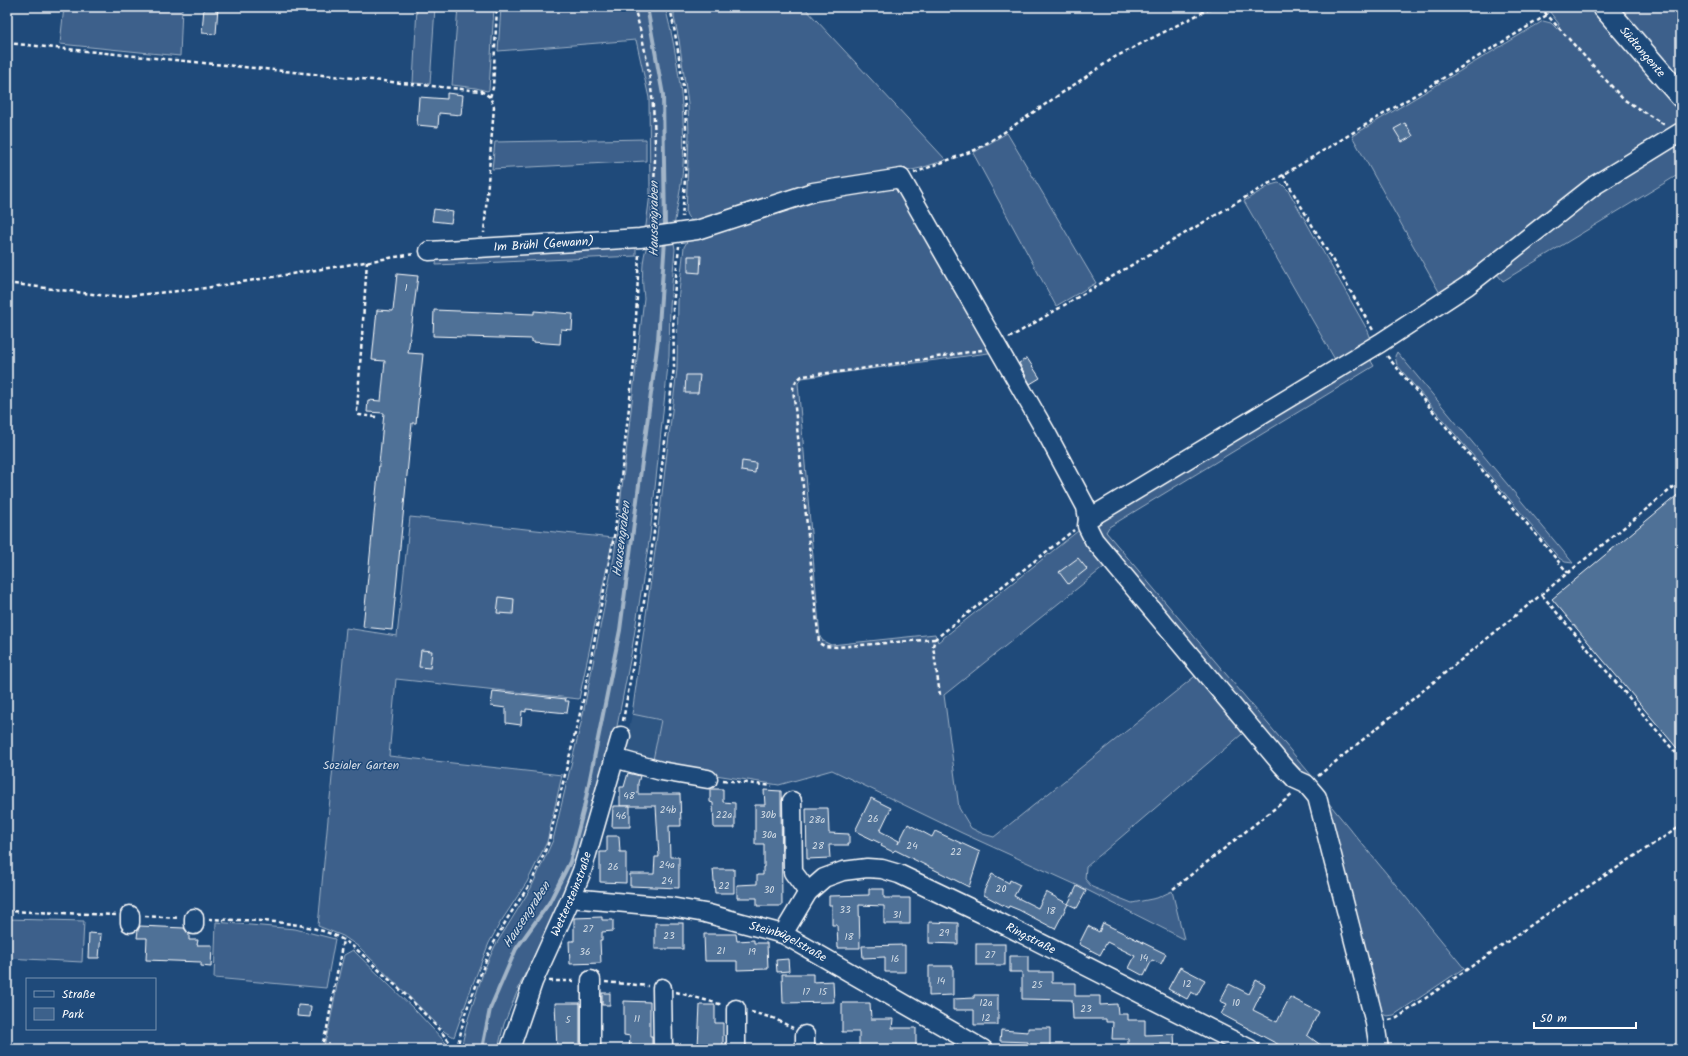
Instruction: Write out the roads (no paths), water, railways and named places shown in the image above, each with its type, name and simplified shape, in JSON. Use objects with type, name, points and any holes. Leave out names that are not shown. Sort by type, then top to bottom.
[{"type":"main road","name":"Südtangente","points":[[1604,7],[1681,96]]},
{"type":"street","points":[[1379,1049],[1375,1023],[1317,797],[1306,784],[1295,779],[1282,765],[1094,540],[1087,526],[1088,519],[1380,342],[1467,286],[1595,185],[1647,153],[1674,130]]},
{"type":"street","name":"Im Brühl (Gewann)","points":[[429,251],[661,236],[696,230],[813,192],[901,178],[996,347],[1048,434],[1086,507],[1088,519]]},
{"type":"street","name":"Wettersteinstraße","points":[[510,1049],[533,982],[582,871],[621,736]]},
{"type":"street","points":[[614,758],[661,771],[708,779]]},
{"type":"street","points":[[792,801],[793,872],[808,892]]},
{"type":"street","name":"Ringstraße","points":[[783,934],[808,892],[824,878],[843,871],[875,868],[899,874],[993,919],[1250,1049]]},
{"type":"street","name":"Steinbügelstraße","points":[[571,898],[671,907],[705,913],[783,934],[983,1049]]},
{"type":"street","points":[[591,980],[591,1049]]},
{"type":"street","points":[[662,988],[663,1049]]},
{"type":"street","points":[[736,1009],[736,1049]]},
{"type":"waterway","name":"Hausengraben","points":[[647,7],[663,95],[665,229]]},
{"type":"waterway","name":"Hausengraben","points":[[482,1049],[490,1009],[516,949],[549,903],[570,862],[584,808],[620,630],[658,340],[665,240]]},
{"type":"park label","name":"Sozialer Garten","points":[[361,765]]}]
